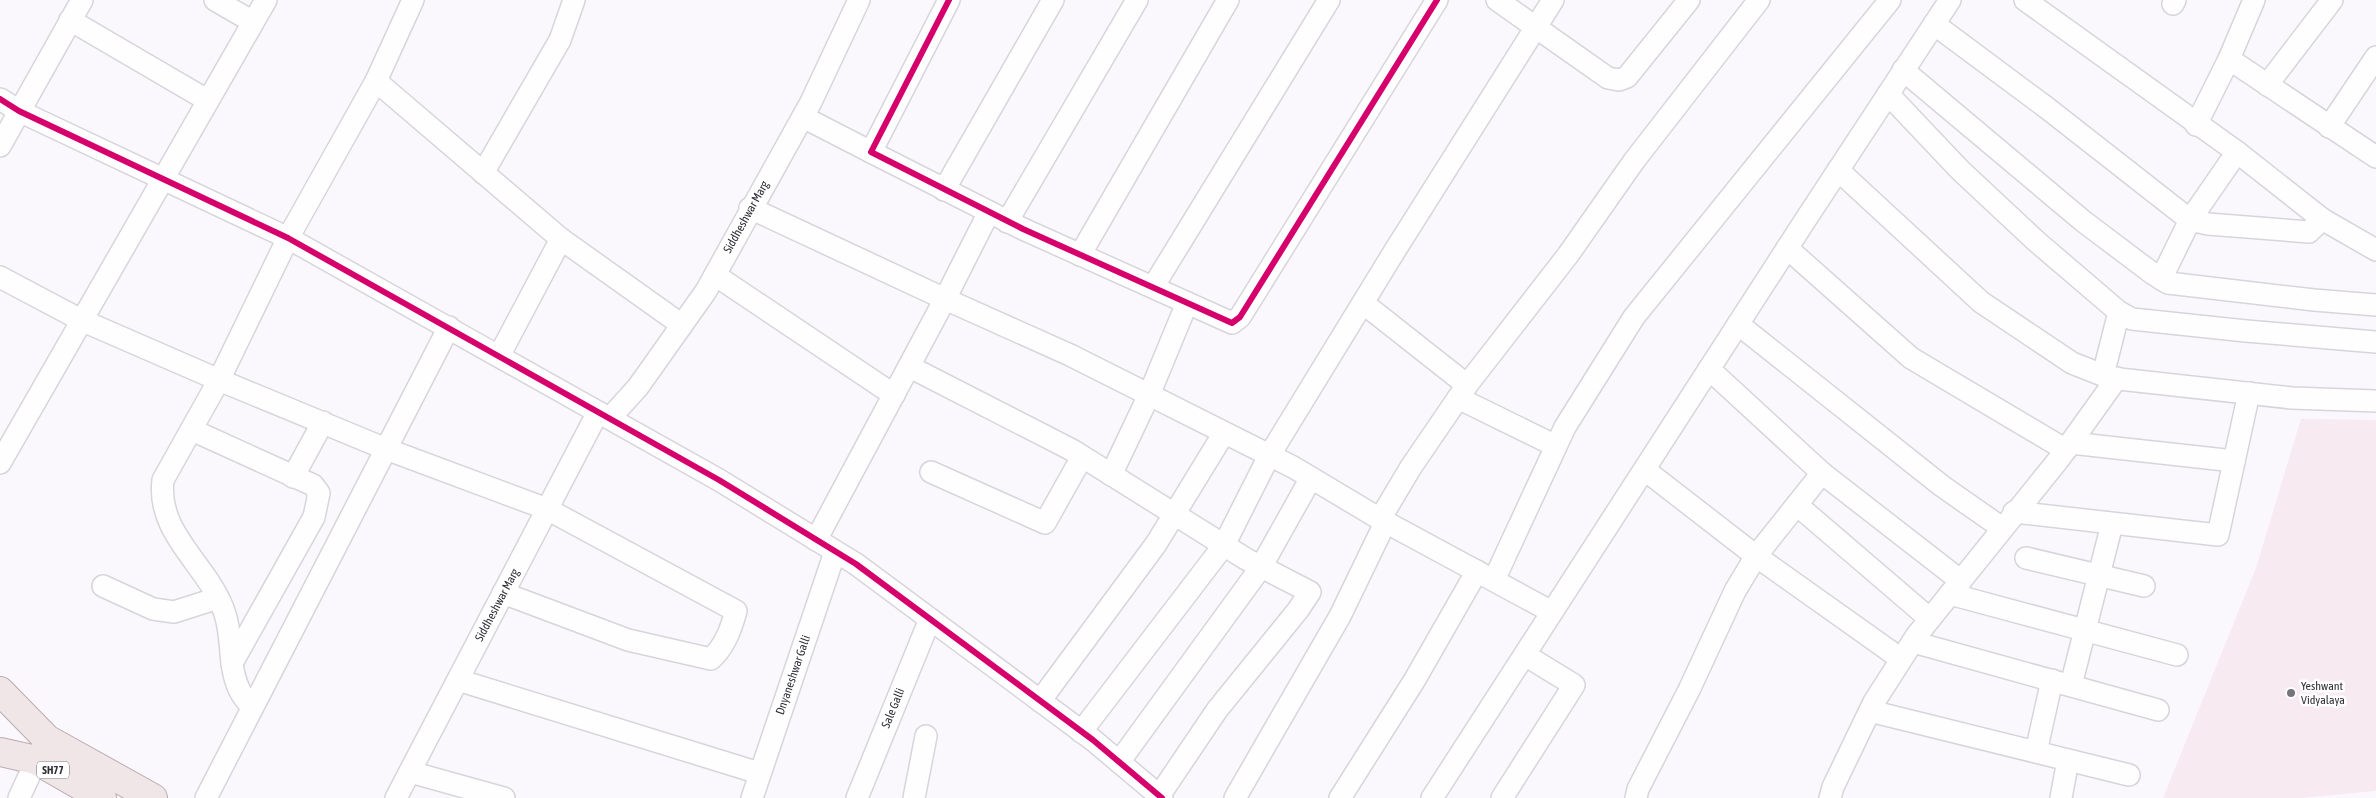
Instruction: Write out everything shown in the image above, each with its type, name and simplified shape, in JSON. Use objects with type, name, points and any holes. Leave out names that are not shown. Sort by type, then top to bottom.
[{"type":"main road","name":"SH77","points":[[0,691],[42,750],[102,798]]},
{"type":"main road","name":"SH77","points":[[0,752],[42,750]]},
{"type":"main road","points":[[42,750],[153,798]]},
{"type":"street","points":[[0,146],[82,0]]},
{"type":"street","points":[[215,0],[254,22]]},
{"type":"street","points":[[0,463],[162,178],[266,0]]},
{"type":"street","points":[[252,708],[239,690],[232,663],[225,614],[218,598],[180,542],[166,514],[161,496],[163,480],[218,380],[288,238],[376,81],[413,0]]},
{"type":"street","points":[[483,173],[560,40],[574,0]]},
{"type":"street","name":"Siddheshwar Marg","points":[[396,798],[547,509],[604,415],[638,387],[715,275],[750,208],[803,117],[859,0]]},
{"type":"street","points":[[871,152],[948,0]]},
{"type":"street","points":[[944,190],[1054,0]]},
{"type":"street","points":[[816,540],[945,299],[1137,0]]},
{"type":"street","points":[[1080,255],[1228,0]]},
{"type":"street","points":[[1152,287],[1329,0]]},
{"type":"street","points":[[803,117],[998,217],[1232,323],[1240,317],[1437,0]]},
{"type":"street","points":[[1497,0],[1535,29],[1608,78],[1618,80],[1627,77],[1689,0]]},
{"type":"street","points":[[1081,732],[1224,545],[1270,456],[1363,302],[1553,0]]},
{"type":"street","points":[[1235,798],[1340,616],[1382,521],[1411,467],[1462,391],[1568,255],[1634,161],[1759,0]]},
{"type":"street","points":[[1340,798],[1414,681],[1485,575],[1565,427],[1634,317],[1890,0]]},
{"type":"street","points":[[1432,798],[1787,248],[1950,0]]},
{"type":"street","points":[[2025,0],[2196,124],[2238,152],[2322,219],[2376,250]]},
{"type":"street","points":[[2196,124],[2229,59],[2254,0]]},
{"type":"street","points":[[2267,85],[2332,0]]},
{"type":"street","points":[[70,20],[207,100]]},
{"type":"street","points":[[1934,24],[2047,108],[2190,220],[2208,224],[2309,232],[2322,219]]},
{"type":"street","points":[[2329,127],[2376,57]]},
{"type":"street","points":[[2229,59],[2376,157]]},
{"type":"street","points":[[1903,70],[2084,221],[2168,283],[2376,304]]},
{"type":"street","points":[[376,81],[561,239],[682,325]]},
{"type":"street","points":[[1888,94],[1966,176],[2036,241],[2119,312],[2132,319],[2376,342]]},
{"type":"street","points":[[0,99],[19,111],[288,238],[719,480],[856,564],[1081,732],[1161,797],[1217,710],[1298,610],[1310,592],[1261,567],[1082,457],[910,367]]},
{"type":"street","points":[[2161,279],[2190,220],[2238,152]]},
{"type":"street","points":[[1838,170],[1981,302],[2072,363],[2110,377],[2292,398],[2376,401]]},
{"type":"street","points":[[750,208],[1070,355],[1270,456],[1382,521],[1552,612]]},
{"type":"street","points":[[499,356],[561,239]]},
{"type":"street","points":[[1787,248],[1911,358],[2068,447],[2234,461]]},
{"type":"street","points":[[715,275],[894,394]]},
{"type":"street","points":[[0,277],[81,320],[218,380],[386,449],[547,509],[736,611],[733,624],[720,650],[711,659],[628,640],[503,593]]},
{"type":"street","points":[[1363,302],[1462,391],[1556,446]]},
{"type":"street","points":[[1111,474],[1149,396],[1187,303]]},
{"type":"street","points":[[1830,798],[1833,787],[1870,711],[1901,659],[1930,619],[2068,447],[2110,377],[2119,312]]},
{"type":"street","points":[[1738,324],[1942,486],[2008,520],[2112,524],[2218,536],[2249,393]]},
{"type":"street","points":[[206,798],[448,328]]},
{"type":"street","points":[[1709,369],[1822,473],[1956,588],[2085,631],[2177,655]]},
{"type":"street","points":[[293,477],[323,422]]},
{"type":"street","points":[[192,430],[312,485],[319,493],[314,517],[232,663]]},
{"type":"street","points":[[1040,701],[1110,608],[1174,515],[1224,433]]},
{"type":"street","points":[[931,472],[1045,523],[1082,457]]},
{"type":"street","points":[[1645,470],[1756,556],[1901,659]]},
{"type":"street","points":[[1636,798],[1638,789],[1689,690],[1735,591],[1756,556],[1822,473]]},
{"type":"street","points":[[1119,762],[1261,567],[1310,478]]},
{"type":"street","points":[[1797,505],[1930,619]]},
{"type":"street","points":[[2036,752],[2062,683],[2085,631],[2112,524]]},
{"type":"street","name":"Dnyaneshwar Galli","points":[[752,798],[835,552]]},
{"type":"street","points":[[2026,558],[2144,586]]},
{"type":"street","points":[[103,586],[153,609],[174,612],[218,598]]},
{"type":"street","name":"Sale Galli","points":[[857,798],[930,619]]},
{"type":"street","points":[[1913,642],[2158,710]]},
{"type":"street","points":[[1502,798],[1574,685],[1525,655]]},
{"type":"street","points":[[458,680],[759,773]]},
{"type":"street","points":[[1870,711],[2129,775]]},
{"type":"street","points":[[914,798],[926,736]]},
{"type":"street","points":[[19,798],[42,750]]},
{"type":"street","points":[[2060,798],[2068,760]]},
{"type":"street","points":[[410,772],[504,798]]},
{"type":"shaded area","name":"Yeshwant Vidyalaya","points":[[2301,419],[2376,420],[2376,791],[2302,798],[2163,798],[2256,568]]},
{"type":"cycle path","points":[[949,0],[871,152],[1023,229],[1232,323],[1240,317],[1437,0]]},
{"type":"cycle path","points":[[0,99],[19,111],[288,238],[719,480],[856,564],[1093,740],[1162,798]]},
{"type":"place","name":"Yeshwant Vidyalaya","points":[[2291,693]]}]
